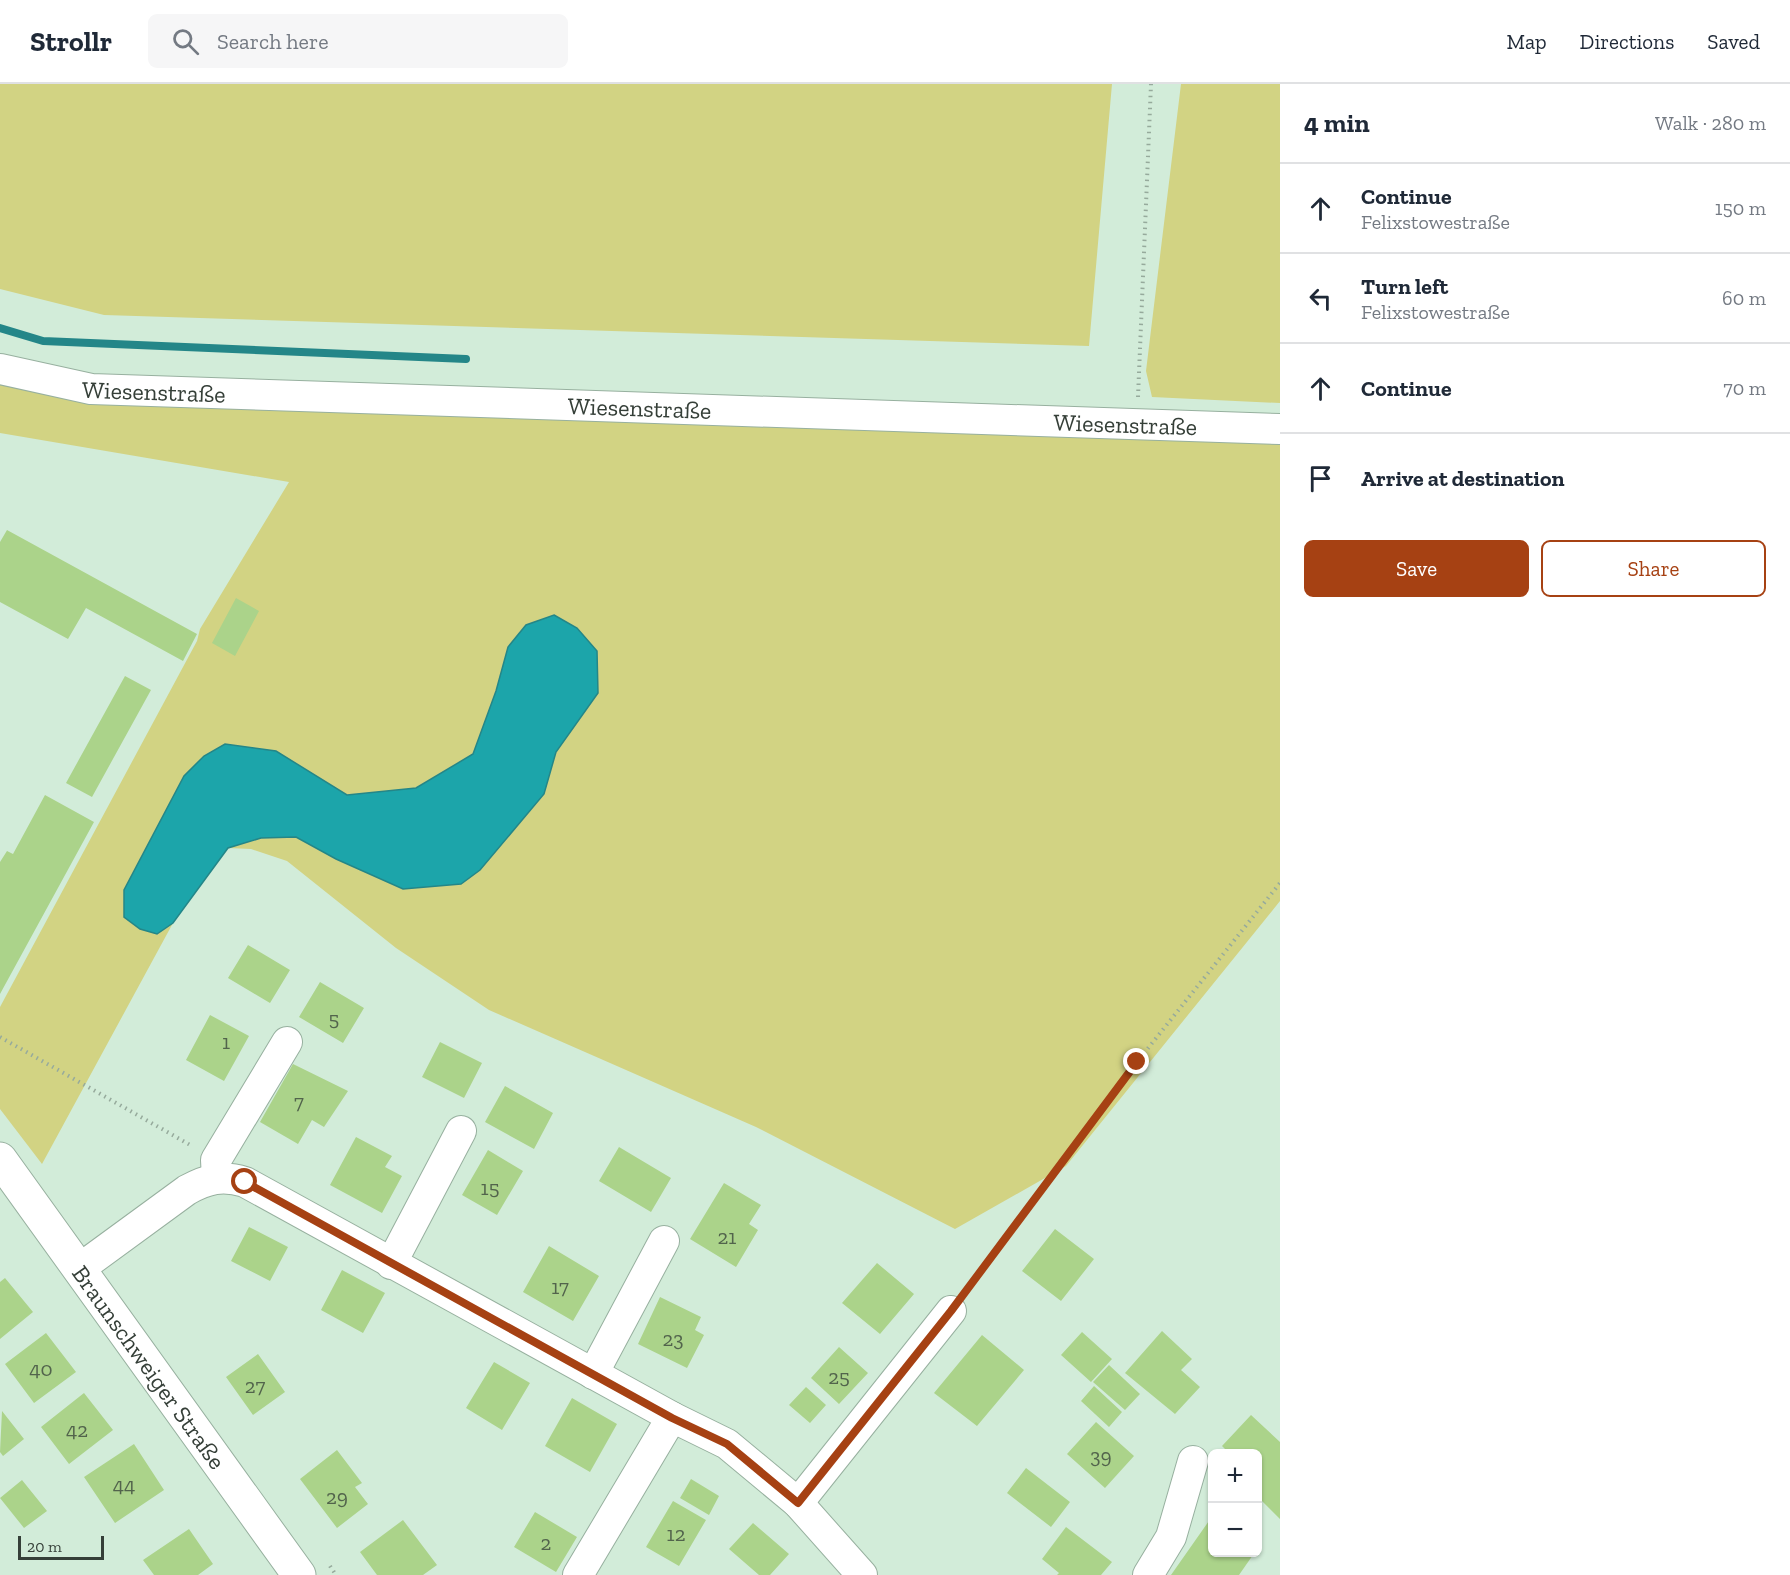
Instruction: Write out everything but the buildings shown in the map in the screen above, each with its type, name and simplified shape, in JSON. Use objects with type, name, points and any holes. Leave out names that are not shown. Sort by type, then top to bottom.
[{"type":"main road","name":"Braunschweiger Straße","points":[[0,1159],[299,1575]]},
{"type":"street","name":"Wiesenstraße","points":[[0,369],[91,389],[1280,429]]},
{"type":"street","points":[[80,1269],[217,1169],[287,1042]]},
{"type":"street","points":[[391,1264],[460,1131]]},
{"type":"street","points":[[217,1169],[251,1185],[672,1418],[727,1444],[798,1503],[861,1575]]},
{"type":"street","points":[[593,1374],[664,1241]]},
{"type":"street","points":[[798,1503],[951,1311]]},
{"type":"street","points":[[578,1575],[672,1418]]},
{"type":"street","points":[[1148,1575],[1171,1537],[1193,1461]]},
{"type":"path","points":[[1137,425],[1151,84]]},
{"type":"path","points":[[951,1311],[1137,1062],[1280,882]]},
{"type":"path","points":[[0,1037],[217,1169]]},
{"type":"green space","points":[[0,84],[1112,84],[1089,346],[104,315],[0,289]]},
{"type":"green space","points":[[1181,84],[1280,84],[1280,403],[1152,397],[1146,371]]},
{"type":"green space","points":[[0,381],[1280,435],[1280,901],[1066,1166],[955,1229],[756,1127],[489,1010],[396,948],[287,861],[251,849],[228,848],[261,838],[296,837],[336,859],[403,889],[461,884],[480,870],[544,794],[556,752],[598,693],[508,647],[496,691],[473,754],[416,788],[347,795],[276,751],[225,744],[204,756],[184,776],[157,934],[173,923],[42,1164],[0,1109],[0,1007],[197,641],[200,629],[289,482],[0,433]]},
{"type":"water","points":[[554,615],[577,628],[597,651],[598,693],[556,752],[544,794],[480,870],[461,884],[403,889],[336,859],[296,837],[261,838],[228,848],[173,923],[157,934],[140,929],[124,917],[124,890],[184,776],[204,756],[225,744],[276,751],[347,795],[416,788],[473,754],[496,691],[508,647],[526,625]]},
{"type":"waterway","points":[[0,328],[43,341],[466,359]]},
{"type":"route","points":[[245,1182],[672,1418],[727,1444],[798,1503],[951,1311],[1137,1062]]}]
